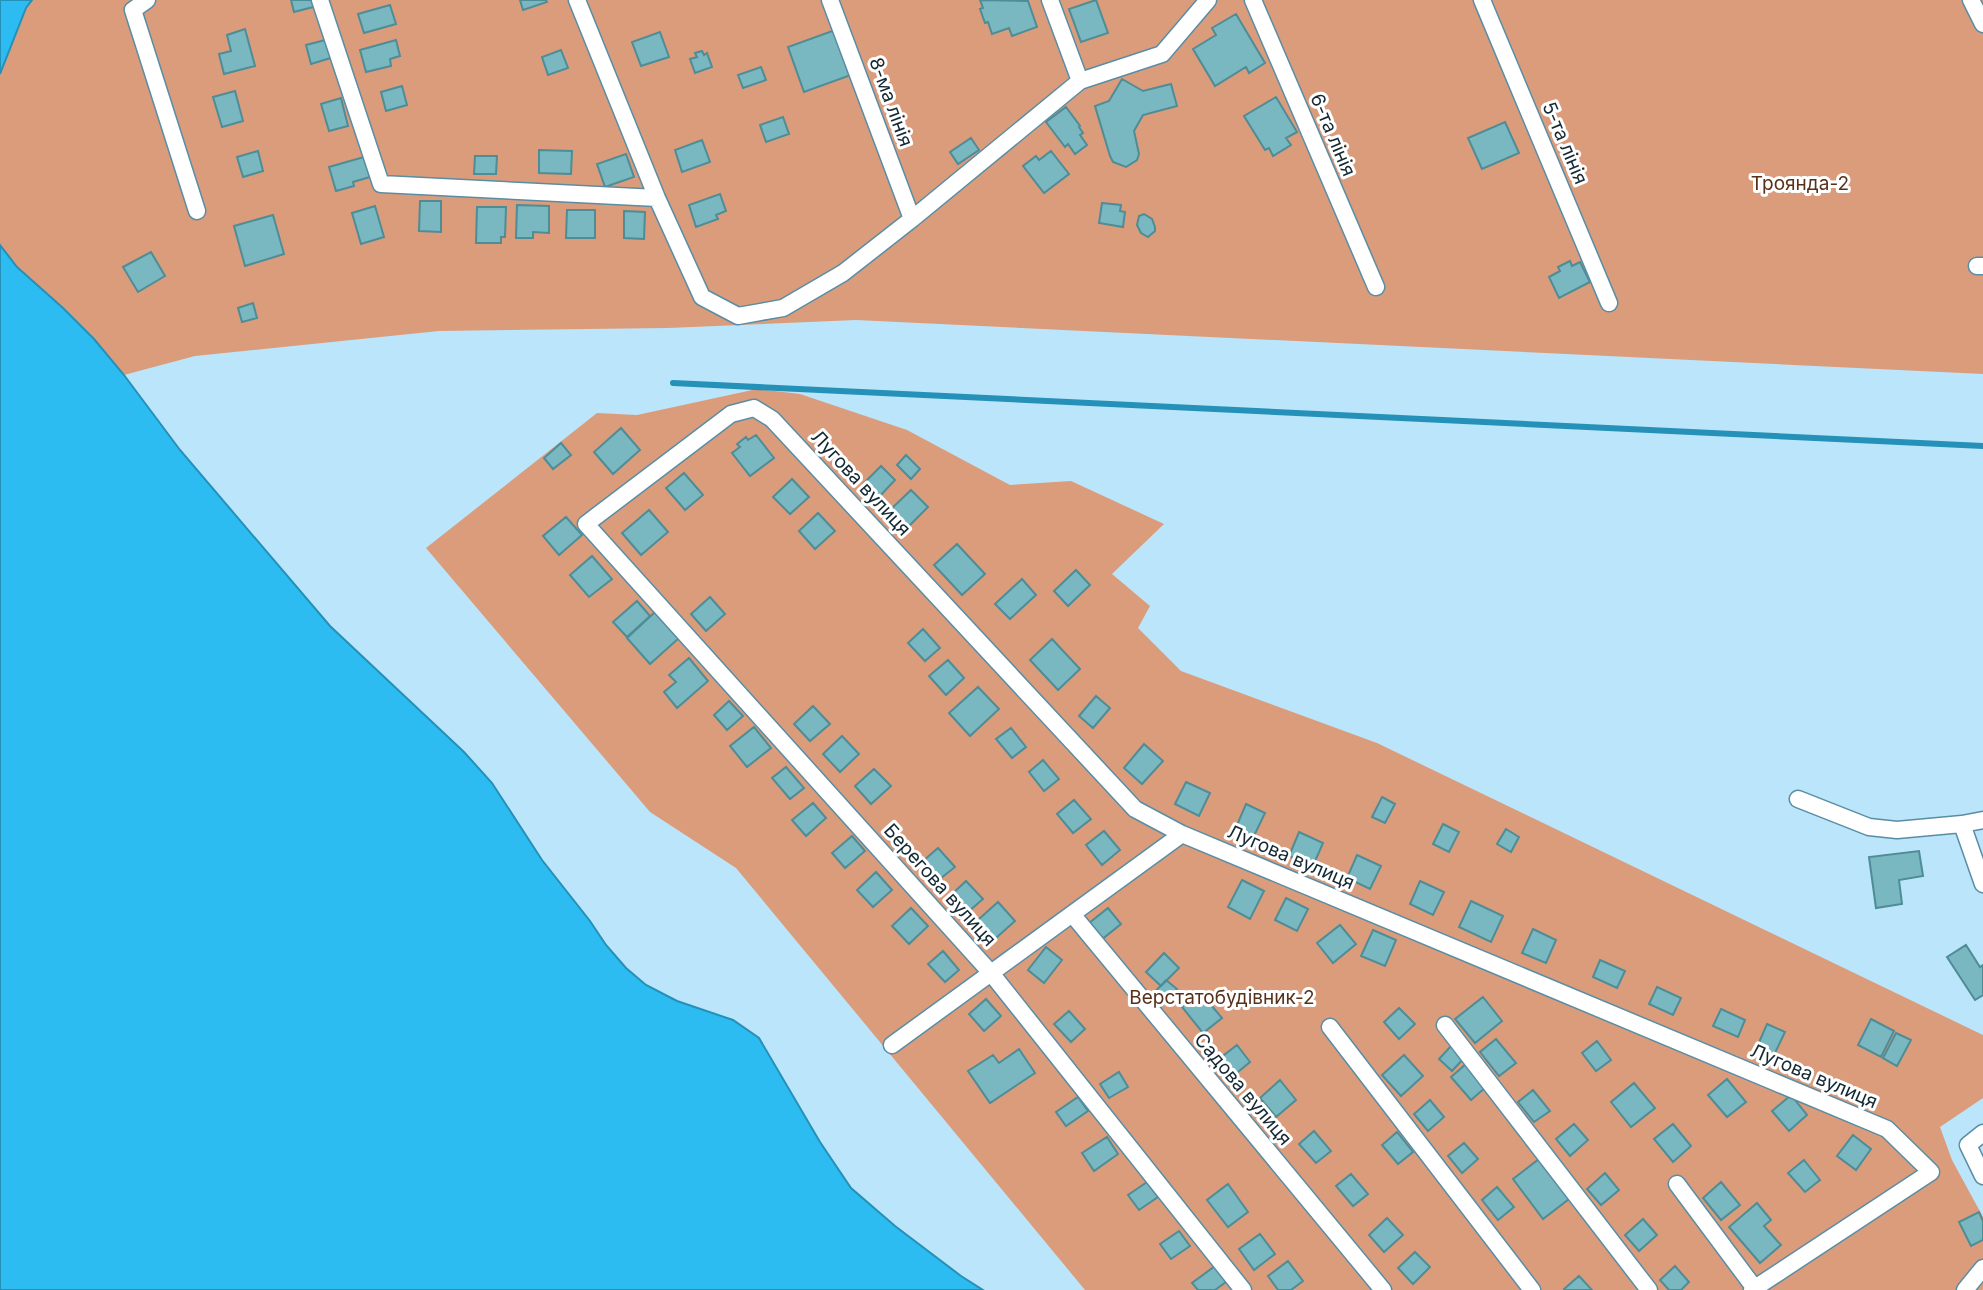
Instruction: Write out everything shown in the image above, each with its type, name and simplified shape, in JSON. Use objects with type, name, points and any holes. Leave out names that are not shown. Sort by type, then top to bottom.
[{"type":"street","points":[[147,0],[132,10],[197,211]]},
{"type":"street","points":[[320,0],[381,184],[657,198]]},
{"type":"street","points":[[577,0],[657,198],[702,297],[738,316],[783,308],[843,273],[1080,81],[1162,54],[1208,0]]},
{"type":"street","name":"8-ма лінія","points":[[830,0],[912,219]]},
{"type":"street","points":[[1050,0],[1080,81]]},
{"type":"street","name":"6-та лінія","points":[[1253,0],[1376,287]]},
{"type":"street","name":"5-та лінія","points":[[1482,0],[1609,303]]},
{"type":"street","points":[[1971,0],[1983,24]]},
{"type":"street","name":"Берегова вулиця","points":[[754,408],[731,414],[586,524],[991,973],[1243,1290]]},
{"type":"street","name":"Лугова вулиця","points":[[754,408],[772,419],[1135,809],[1182,834],[1887,1129],[1931,1172],[1754,1289]]},
{"type":"street","points":[[1798,799],[1869,827],[1897,830],[1983,820]]},
{"type":"street","points":[[1962,824],[1983,884]]},
{"type":"street","points":[[892,1045],[1182,834]]},
{"type":"street","name":"Садова вулиця","points":[[1072,914],[1383,1290]]},
{"type":"street","points":[[1445,1025],[1649,1290]]},
{"type":"street","points":[[1330,1027],[1532,1290]]},
{"type":"street","points":[[1983,1133],[1968,1145],[1983,1176]]},
{"type":"street","points":[[1676,1184],[1754,1289]]},
{"type":"street","points":[[1965,1290],[1983,1268]]},
{"type":"green space","name":"Троянда-2","points":[[32,0],[1983,0],[1983,374],[856,320],[668,328],[439,331],[195,356],[124,375],[87,332],[17,267],[0,245],[0,74],[26,8]]},
{"type":"green space","name":"Верстатобудівник-2","points":[[757,389],[800,394],[907,430],[1010,485],[1071,481],[1164,524],[1112,574],[1150,606],[1138,628],[1181,671],[1377,743],[1983,1035],[1983,1098],[1940,1127],[1952,1160],[1983,1217],[1983,1290],[1085,1290],[736,868],[650,812],[426,548],[597,413],[637,415]]},
{"type":"water","points":[[0,0],[32,0],[26,8],[0,74]]},
{"type":"water","points":[[0,245],[17,267],[94,339],[180,450],[330,626],[464,752],[492,783],[542,860],[626,968],[646,985],[677,1001],[733,1020],[759,1038],[820,1142],[851,1188],[895,1226],[983,1290],[0,1290]]},
{"type":"building","points":[[291,0],[319,0],[321,5],[294,12]]},
{"type":"building","points":[[520,0],[546,0],[547,2],[523,10]]},
{"type":"building","points":[[980,0],[1028,1],[1037,27],[1012,36],[1009,28],[992,34],[980,9],[983,8]]},
{"type":"building","points":[[1096,0],[1108,33],[1081,42],[1069,9]]},
{"type":"building","points":[[390,5],[396,24],[364,33],[358,14]]},
{"type":"building","points":[[1236,14],[1265,63],[1249,73],[1246,67],[1215,86],[1193,49],[1216,35],[1212,28]]},
{"type":"building","points":[[245,29],[255,66],[224,74],[219,54],[231,51],[227,35]]},
{"type":"building","points":[[835,30],[851,75],[804,92],[788,47]]},
{"type":"building","points":[[660,32],[669,57],[641,66],[632,42]]},
{"type":"building","points":[[329,39],[334,57],[311,64],[306,45]]},
{"type":"building","points":[[396,40],[400,56],[390,59],[391,66],[366,72],[360,50]]},
{"type":"building","points":[[561,50],[568,68],[548,75],[542,57]]},
{"type":"building","points":[[702,51],[704,55],[707,53],[712,67],[695,73],[690,59],[697,57],[695,53]]},
{"type":"building","points":[[761,67],[766,80],[743,88],[738,75]]},
{"type":"building","points":[[1122,79],[1143,91],[1171,84],[1177,106],[1143,115],[1134,131],[1139,154],[1137,160],[1126,167],[1113,162],[1095,106],[1109,101]]},
{"type":"building","points":[[402,86],[407,105],[386,111],[381,92]]},
{"type":"building","points":[[235,91],[243,121],[222,127],[213,97]]},
{"type":"building","points":[[1276,97],[1297,132],[1286,138],[1291,145],[1273,156],[1269,148],[1265,150],[1244,116]]},
{"type":"building","points":[[341,98],[348,126],[329,131],[321,104]]},
{"type":"building","points":[[1066,107],[1080,126],[1083,133],[1080,135],[1087,145],[1075,154],[1068,144],[1065,147],[1046,122]]},
{"type":"building","points":[[783,117],[789,134],[766,142],[760,125]]},
{"type":"building","points":[[1505,122],[1519,153],[1482,169],[1468,138]]},
{"type":"building","points":[[971,138],[979,150],[958,164],[950,152]]},
{"type":"building","points":[[702,140],[710,162],[682,172],[675,150]]},
{"type":"building","points":[[539,150],[572,151],[571,174],[539,173]]},
{"type":"building","points":[[258,151],[263,171],[243,177],[237,157]]},
{"type":"building","points":[[1051,151],[1069,174],[1044,193],[1023,166],[1036,156],[1039,160]]},
{"type":"building","points":[[626,154],[634,177],[605,187],[597,164]]},
{"type":"building","points":[[475,156],[497,156],[496,174],[474,174]]},
{"type":"building","points":[[364,157],[370,177],[353,182],[354,186],[336,191],[329,167]]},
{"type":"building","points":[[720,194],[726,211],[716,215],[718,219],[696,227],[689,205]]},
{"type":"building","points":[[420,201],[441,201],[441,232],[419,231]]},
{"type":"building","points":[[1102,203],[1121,205],[1120,211],[1125,212],[1123,227],[1099,223]]},
{"type":"building","points":[[517,205],[549,206],[549,233],[533,232],[533,238],[516,238]]},
{"type":"building","points":[[375,206],[384,237],[361,244],[352,213]]},
{"type":"building","points":[[477,207],[506,207],[505,237],[501,237],[501,243],[476,243]]},
{"type":"building","points":[[567,210],[595,210],[595,238],[566,238]]},
{"type":"building","points":[[624,211],[645,212],[644,239],[624,238]]},
{"type":"building","points":[[1144,214],[1152,219],[1155,227],[1155,231],[1148,237],[1141,233],[1137,225],[1139,216]]},
{"type":"building","points":[[273,215],[284,254],[245,266],[234,226]]},
{"type":"building","points":[[151,252],[165,276],[138,292],[123,267]]},
{"type":"building","points":[[1570,261],[1572,266],[1580,262],[1590,282],[1559,298],[1549,277],[1560,271],[1558,267]]},
{"type":"building","points":[[253,303],[257,318],[242,322],[238,308]]},
{"type":"building","points":[[621,428],[640,450],[613,474],[594,452]]},
{"type":"building","points":[[756,435],[774,458],[750,476],[732,453],[740,447],[737,444],[746,437],[748,440]]},
{"type":"building","points":[[561,443],[571,455],[553,469],[544,458]]},
{"type":"building","points":[[906,455],[920,469],[911,479],[897,465]]},
{"type":"building","points":[[881,466],[895,480],[878,498],[863,484]]},
{"type":"building","points":[[684,473],[703,495],[685,510],[666,488]]},
{"type":"building","points":[[792,479],[809,497],[790,514],[773,497]]},
{"type":"building","points":[[911,490],[928,507],[905,530],[888,512]]},
{"type":"building","points":[[649,510],[668,532],[641,555],[622,533]]},
{"type":"building","points":[[818,513],[835,531],[815,549],[799,531]]},
{"type":"building","points":[[566,517],[582,535],[559,555],[543,536]]},
{"type":"building","points":[[957,544],[985,574],[962,595],[934,565]]},
{"type":"building","points":[[592,556],[612,579],[589,597],[570,575]]},
{"type":"building","points":[[1076,570],[1090,585],[1068,606],[1054,591]]},
{"type":"building","points":[[1022,579],[1036,595],[1010,619],[995,604]]},
{"type":"building","points":[[710,597],[725,614],[706,631],[691,614]]},
{"type":"building","points":[[637,601],[650,616],[627,637],[613,622]]},
{"type":"building","points":[[655,612],[679,638],[650,664],[627,638]]},
{"type":"building","points":[[923,629],[940,648],[925,661],[908,643]]},
{"type":"building","points":[[1052,639],[1080,669],[1058,690],[1030,660]]},
{"type":"building","points":[[689,658],[708,681],[677,708],[664,692],[676,682],[669,675]]},
{"type":"building","points":[[948,660],[964,678],[946,695],[929,676]]},
{"type":"building","points":[[978,687],[999,709],[970,736],[949,713]]},
{"type":"building","points":[[1096,696],[1110,708],[1093,728],[1079,716]]},
{"type":"building","points":[[729,701],[743,716],[727,730],[714,715]]},
{"type":"building","points":[[813,706],[830,724],[810,741],[794,724]]},
{"type":"building","points":[[754,727],[771,748],[747,767],[730,746]]},
{"type":"building","points":[[1011,728],[1026,747],[1012,758],[996,739]]},
{"type":"building","points":[[842,736],[859,754],[840,772],[823,754]]},
{"type":"building","points":[[1144,744],[1163,761],[1142,784],[1124,768]]},
{"type":"building","points":[[1043,760],[1059,779],[1044,791],[1029,772]]},
{"type":"building","points":[[786,767],[804,788],[790,799],[772,778]]},
{"type":"building","points":[[874,769],[891,786],[871,804],[855,786]]},
{"type":"building","points":[[1186,782],[1210,793],[1199,816],[1175,804]]},
{"type":"building","points":[[1382,797],[1395,804],[1385,823],[1372,817]]},
{"type":"building","points":[[1074,800],[1091,819],[1073,833],[1057,814]]},
{"type":"building","points":[[813,803],[826,818],[806,836],[792,820]]},
{"type":"building","points":[[1246,804],[1265,813],[1252,840],[1234,832]]},
{"type":"building","points":[[1443,824],[1459,832],[1449,852],[1433,844]]},
{"type":"building","points":[[1506,829],[1519,837],[1511,852],[1497,844]]},
{"type":"building","points":[[1104,831],[1120,850],[1102,865],[1086,845]]},
{"type":"building","points":[[1299,832],[1323,843],[1313,866],[1289,856]]},
{"type":"building","points":[[852,836],[865,851],[845,868],[832,853]]},
{"type":"building","points":[[938,848],[955,867],[940,879],[923,861]]},
{"type":"building","points":[[1919,851],[1923,876],[1899,880],[1902,904],[1876,908],[1869,857]]},
{"type":"building","points":[[1357,855],[1381,866],[1370,889],[1347,878]]},
{"type":"building","points":[[876,872],[892,890],[873,907],[857,890]]},
{"type":"building","points":[[1242,880],[1264,891],[1250,919],[1228,907]]},
{"type":"building","points":[[966,881],[983,899],[968,912],[952,894]]},
{"type":"building","points":[[1420,881],[1444,892],[1433,915],[1410,904]]},
{"type":"building","points":[[1286,898],[1308,909],[1297,931],[1275,920]]},
{"type":"building","points":[[1471,901],[1503,916],[1491,942],[1459,927]]},
{"type":"building","points":[[998,902],[1015,921],[987,946],[970,927]]},
{"type":"building","points":[[911,908],[928,926],[909,944],[892,926]]},
{"type":"building","points":[[1108,908],[1121,924],[1101,940],[1088,924]]},
{"type":"building","points":[[1340,925],[1356,944],[1333,963],[1317,943]]},
{"type":"building","points":[[1533,929],[1556,940],[1546,963],[1522,953]]},
{"type":"building","points":[[1373,930],[1396,940],[1385,966],[1361,956]]},
{"type":"building","points":[[1966,945],[1980,967],[1983,965],[1983,995],[1975,1000],[1947,957]]},
{"type":"building","points":[[1046,947],[1062,960],[1044,983],[1028,970]]},
{"type":"building","points":[[943,951],[959,970],[945,982],[928,964]]},
{"type":"building","points":[[1164,953],[1179,968],[1161,986],[1146,972]]},
{"type":"building","points":[[1600,960],[1625,971],[1617,988],[1593,977]]},
{"type":"building","points":[[1166,980],[1177,989],[1160,1008],[1149,998]]},
{"type":"building","points":[[1657,987],[1681,998],[1673,1015],[1649,1004]]},
{"type":"building","points":[[1200,992],[1222,1018],[1203,1033],[1182,1007]]},
{"type":"building","points":[[1483,997],[1502,1021],[1475,1043],[1455,1019]]},
{"type":"building","points":[[986,999],[1001,1016],[984,1031],[969,1014]]},
{"type":"building","points":[[1399,1008],[1415,1024],[1399,1039],[1384,1022]]},
{"type":"building","points":[[1721,1009],[1745,1020],[1738,1037],[1713,1026]]},
{"type":"building","points":[[1069,1011],[1085,1029],[1071,1042],[1054,1024]]},
{"type":"building","points":[[1871,1019],[1894,1031],[1881,1057],[1858,1045]]},
{"type":"building","points":[[1767,1024],[1785,1032],[1774,1055],[1757,1047]]},
{"type":"building","points":[[1896,1033],[1911,1040],[1897,1066],[1883,1058]]},
{"type":"building","points":[[1496,1039],[1516,1063],[1499,1076],[1480,1052]]},
{"type":"building","points":[[1597,1041],[1611,1060],[1596,1071],[1582,1053]]},
{"type":"building","points":[[1237,1045],[1250,1062],[1233,1076],[1219,1059]]},
{"type":"building","points":[[1452,1045],[1465,1057],[1452,1071],[1439,1059]]},
{"type":"building","points":[[1019,1049],[1035,1073],[990,1103],[968,1071],[993,1055],[999,1063]]},
{"type":"building","points":[[1404,1055],[1423,1076],[1401,1096],[1382,1075]]},
{"type":"building","points":[[1466,1064],[1486,1087],[1471,1100],[1451,1077]]},
{"type":"building","points":[[1119,1072],[1128,1087],[1109,1098],[1100,1084]]},
{"type":"building","points":[[1727,1079],[1746,1102],[1727,1117],[1708,1095]]},
{"type":"building","points":[[1280,1080],[1296,1100],[1276,1117],[1260,1098]]},
{"type":"building","points":[[1634,1083],[1655,1108],[1631,1127],[1611,1102]]},
{"type":"building","points":[[1533,1090],[1550,1111],[1534,1122],[1518,1102]]},
{"type":"building","points":[[1791,1095],[1807,1115],[1789,1131],[1772,1111]]},
{"type":"building","points":[[1078,1097],[1088,1111],[1066,1126],[1056,1112]]},
{"type":"building","points":[[1430,1100],[1444,1117],[1428,1131],[1414,1114]]},
{"type":"building","points":[[1574,1124],[1588,1140],[1570,1156],[1556,1139]]},
{"type":"building","points":[[1673,1124],[1691,1146],[1673,1162],[1654,1139]]},
{"type":"building","points":[[1314,1131],[1331,1151],[1316,1163],[1299,1144]]},
{"type":"building","points":[[1397,1132],[1413,1152],[1398,1164],[1382,1145]]},
{"type":"building","points":[[1853,1135],[1871,1149],[1856,1170],[1837,1156]]},
{"type":"building","points":[[1107,1137],[1118,1154],[1094,1171],[1082,1153]]},
{"type":"building","points":[[1464,1143],[1478,1159],[1462,1173],[1448,1156]]},
{"type":"building","points":[[1539,1159],[1569,1199],[1543,1219],[1513,1179]]},
{"type":"building","points":[[1804,1160],[1820,1180],[1805,1192],[1788,1173]]},
{"type":"building","points":[[1605,1173],[1619,1190],[1601,1205],[1587,1189]]},
{"type":"building","points":[[1351,1174],[1368,1194],[1353,1206],[1336,1186]]},
{"type":"building","points":[[1147,1182],[1158,1197],[1139,1210],[1128,1195]]},
{"type":"building","points":[[1721,1182],[1740,1205],[1721,1220],[1703,1198]]},
{"type":"building","points":[[1228,1184],[1248,1212],[1228,1227],[1207,1200]]},
{"type":"building","points":[[1497,1187],[1514,1207],[1498,1220],[1482,1200]]},
{"type":"building","points":[[1757,1203],[1771,1220],[1764,1226],[1781,1245],[1760,1263],[1729,1227]]},
{"type":"building","points":[[1979,1212],[1983,1221],[1983,1240],[1971,1246],[1959,1222]]},
{"type":"building","points":[[1387,1218],[1403,1235],[1384,1252],[1369,1235]]},
{"type":"building","points":[[1643,1219],[1657,1235],[1639,1251],[1625,1235]]},
{"type":"building","points":[[1179,1231],[1190,1246],[1171,1259],[1160,1244]]},
{"type":"building","points":[[1260,1234],[1275,1254],[1254,1270],[1239,1249]]},
{"type":"building","points":[[1415,1252],[1430,1267],[1413,1284],[1398,1268]]},
{"type":"building","points":[[1288,1261],[1303,1281],[1291,1290],[1278,1290],[1268,1276]]},
{"type":"building","points":[[1215,1266],[1226,1282],[1215,1290],[1198,1290],[1192,1283]]},
{"type":"building","points":[[1675,1266],[1689,1282],[1681,1290],[1669,1290],[1660,1280]]},
{"type":"building","points":[[1579,1276],[1592,1290],[1564,1289]]},
{"type":"waterway","points":[[673,383],[1983,446]]}]
